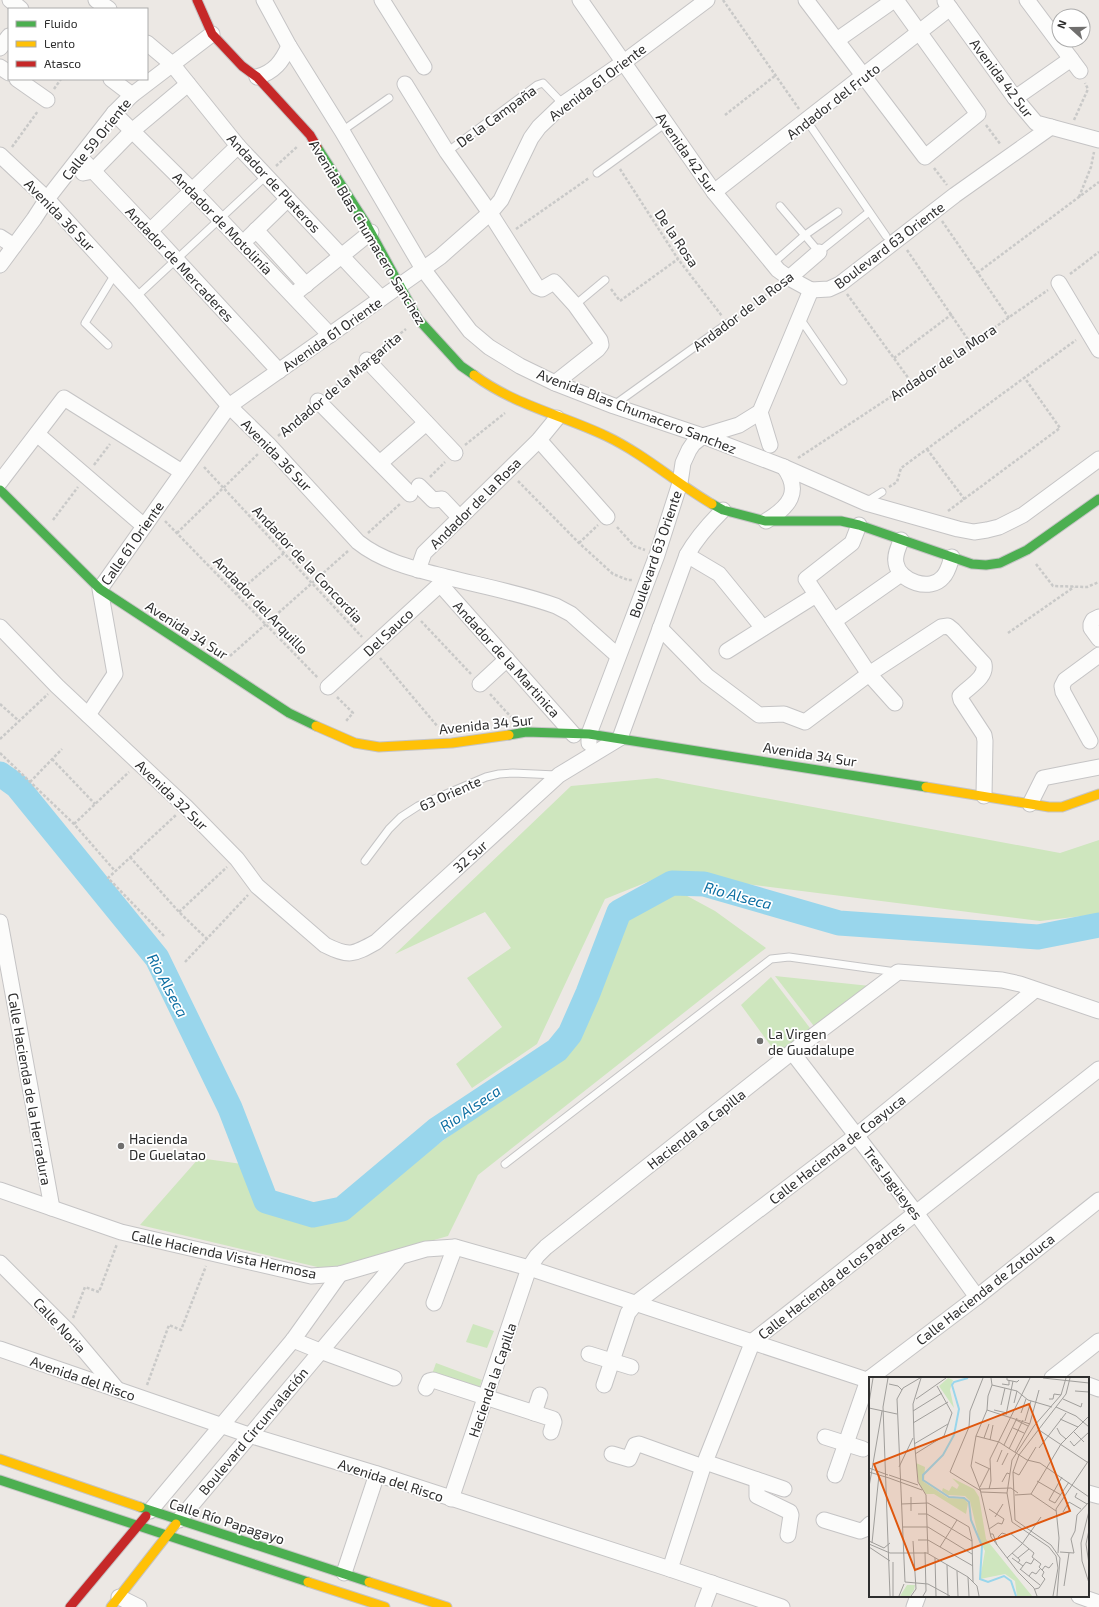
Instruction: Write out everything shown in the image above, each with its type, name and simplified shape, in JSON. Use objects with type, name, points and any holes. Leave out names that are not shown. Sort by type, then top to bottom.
[{"type":"street","points":[[10,0],[20,8]]},
{"type":"street","points":[[96,0],[107,8]]},
{"type":"street","name":"Avenida Blas Chumacero Sanchez","points":[[197,0],[212,34],[242,66],[257,77],[310,135],[371,232],[418,319],[461,366],[487,385],[520,402],[606,436],[626,447],[700,497],[724,510],[765,521],[841,521],[859,525],[972,564],[986,565],[1000,563],[1027,550],[1099,499]]},
{"type":"street","name":"Avenida Blas Chumacero Sanchez","points":[[264,0],[289,46],[342,131],[423,269],[470,331],[489,347],[520,366],[555,383],[614,406],[703,436],[784,467],[866,503],[958,529],[974,532],[987,530],[1023,515],[1099,459]]},
{"type":"street","points":[[382,0],[424,67]]},
{"type":"street","name":"Avenida 42 Sur","points":[[580,0],[714,192],[772,264],[789,278],[811,290]]},
{"type":"street","name":"Avenida 61 Oriente","points":[[229,406],[440,257],[490,213],[501,200],[531,138],[539,127],[562,104],[624,62],[707,0]]},
{"type":"street","points":[[806,0],[925,157],[978,114],[895,0],[837,40]]},
{"type":"street","points":[[1027,0],[1080,71]]},
{"type":"street","name":"Avenida 42 Sur","points":[[947,4],[1015,98],[1036,123],[1098,140]]},
{"type":"street","name":"Andador del Fruto","points":[[714,192],[920,33],[947,4]]},
{"type":"street","name":"Calle 59 Oriente","points":[[0,265],[47,199],[114,113],[132,94],[212,34]]},
{"type":"street","points":[[0,48],[8,37]]},
{"type":"street","name":"Andador de Plateros","points":[[148,44],[172,64],[238,146],[381,298]]},
{"type":"street","points":[[257,77],[266,74],[276,67],[284,59],[289,46]]},
{"type":"street","points":[[1015,98],[1071,59]]},
{"type":"street","points":[[18,80],[46,100]]},
{"type":"street","points":[[112,80],[132,94]]},
{"type":"street","points":[[65,177],[93,171],[132,131],[188,84]]},
{"type":"street","points":[[405,84],[447,152],[490,213],[504,238],[537,287],[542,289],[554,282],[576,305],[601,345],[555,383]]},
{"type":"street","name":"Andador de Motolinía","points":[[114,113],[193,190],[330,335]]},
{"type":"street","name":"Boulevard 63 Oriente","points":[[811,290],[829,289],[840,284],[892,237],[934,211],[1051,127]]},
{"type":"street","points":[[150,231],[238,146]]},
{"type":"street","name":"Avenida 36 Sur","points":[[2,157],[47,199],[116,274],[229,406],[268,444],[358,542],[369,551],[444,581],[556,606],[571,614],[618,656]]},
{"type":"street","name":"Andador de Mercaderes","points":[[80,158],[150,231],[279,371]]},
{"type":"street","points":[[242,243],[288,199]]},
{"type":"street","points":[[256,230],[306,284]]},
{"type":"street","points":[[292,295],[371,232]]},
{"type":"street","points":[[0,237],[14,246]]},
{"type":"street","name":"Andador de la Rosa","points":[[789,278],[819,252]]},
{"type":"street","points":[[1059,282],[1087,332],[1099,350]]},
{"type":"street","points":[[770,446],[760,412],[811,290]]},
{"type":"street","points":[[367,360],[455,453]]},
{"type":"street","points":[[0,482],[64,398],[182,472]]},
{"type":"street","points":[[318,401],[380,463],[415,490],[433,500],[442,499],[460,518]]},
{"type":"street","name":"Calle 61 Oriente","points":[[88,715],[115,674],[100,589],[229,406]]},
{"type":"street","name":"Boulevard 63 Oriente","points":[[589,734],[648,580],[680,483],[681,471],[685,457],[693,444],[703,436],[740,425],[760,412]]},
{"type":"street","name":"Andador de la Rosa","points":[[418,570],[424,553],[540,440],[558,418]]},
{"type":"street","points":[[380,463],[426,423]]},
{"type":"street","points":[[36,434],[83,480],[144,526]]},
{"type":"street","points":[[540,440],[607,517]]},
{"type":"street","points":[[765,521],[778,514],[786,507],[791,498],[792,481],[784,467]]},
{"type":"street","name":"Avenida 34 Sur","points":[[0,490],[100,589],[289,713],[334,735],[355,743],[379,747],[452,743],[526,732],[574,735],[589,734],[984,796],[1049,808],[1062,807],[1099,794]]},
{"type":"street","name":"Boulevard 63 Oriente","points":[[620,738],[687,555],[708,524],[724,510]]},
{"type":"street","points":[[859,525],[852,543],[806,579],[869,674],[895,703]]},
{"type":"street","points":[[901,540],[895,562],[901,574],[922,584],[939,581],[944,576],[952,557]]},
{"type":"street","points":[[687,555],[718,574],[762,628]]},
{"type":"street","points":[[834,621],[901,574]]},
{"type":"street","name":"Del Sauco","points":[[328,687],[444,581]]},
{"type":"street","name":"Andador de la Martinica","points":[[444,581],[507,659],[574,735]]},
{"type":"street","points":[[727,651],[816,595]]},
{"type":"street","points":[[1095,620],[1091,628],[1099,639]]},
{"type":"street","points":[[660,628],[707,676],[759,715],[784,714],[805,722],[869,674],[941,627],[948,626],[984,664],[985,669],[983,674],[960,696],[961,700],[984,735],[984,796]]},
{"type":"street","name":"Avenida 32 Sur","points":[[0,627],[57,686],[186,807],[237,859],[257,886],[325,945],[338,952],[350,954]]},
{"type":"street","points":[[1090,741],[1063,692],[1062,686],[1065,680],[1099,655]]},
{"type":"street","points":[[480,684],[507,659]]},
{"type":"street","points":[[588,756],[589,734]]},
{"type":"street","name":"32 Sur","points":[[350,954],[362,950],[376,942],[558,775],[620,738]]},
{"type":"street","points":[[1030,804],[1043,778],[1099,767]]},
{"type":"street","name":"Calle Hacienda de la Herradura","points":[[0,922],[52,1208]]},
{"type":"street","points":[[898,972],[1002,980],[1020,984],[1099,1011]]},
{"type":"street","name":"Hacienda la Capilla","points":[[451,1499],[487,1397],[529,1268],[538,1256],[546,1247],[792,1052],[898,972]]},
{"type":"street","name":"Calle Hacienda de Coayuca","points":[[636,1303],[857,1135],[1035,990]]},
{"type":"street","name":"Tres Jagüeyes","points":[[792,1052],[916,1213],[977,1297]]},
{"type":"street","name":"Calle Hacienda de los Padres","points":[[670,1569],[704,1464],[753,1341],[1099,1069]]},
{"type":"street","name":"Calle Hacienda Vista Hermosa","points":[[0,1190],[121,1232],[311,1276],[340,1274],[426,1249],[455,1247],[529,1268],[869,1379]]},
{"type":"street","name":"Calle Hacienda de Zotoluca","points":[[873,1377],[977,1297],[1099,1200]]},
{"type":"street","points":[[434,1303],[455,1247]]},
{"type":"street","name":"Boulevard Circunvalación","points":[[115,1602],[178,1520],[400,1257]]},
{"type":"street","name":"Calle Noria","points":[[0,1263],[68,1331],[116,1389]]},
{"type":"street","name":"Boulevard Circunvalación","points":[[70,1607],[293,1340],[340,1274]]},
{"type":"street","points":[[604,1385],[628,1313],[636,1303]]},
{"type":"street","points":[[293,1340],[394,1378]]},
{"type":"street","points":[[1057,1377],[1099,1341]]},
{"type":"street","name":"Avenida del Risco","points":[[0,1350],[249,1435],[377,1474],[782,1607]]},
{"type":"street","points":[[589,1354],[631,1367]]},
{"type":"street","points":[[835,1475],[869,1382]]},
{"type":"street","points":[[428,1384],[487,1397],[554,1420],[551,1432]]},
{"type":"street","points":[[1089,1385],[1099,1389]]},
{"type":"street","points":[[534,1413],[540,1395]]},
{"type":"street","points":[[825,1437],[863,1449]]},
{"type":"street","points":[[612,1454],[629,1459],[637,1444],[784,1489]]},
{"type":"street","name":"Calle Río Papagayo","points":[[0,1459],[150,1511],[447,1607]]},
{"type":"street","points":[[344,1573],[377,1474]]},
{"type":"street","points":[[0,1480],[384,1607]]},
{"type":"street","points":[[757,1480],[757,1496],[790,1512],[791,1515],[788,1535]]},
{"type":"street","points":[[1089,1493],[1099,1496]]},
{"type":"street","points":[[824,1520],[860,1531],[869,1525]]},
{"type":"street","points":[[703,1607],[712,1583]]},
{"type":"street","points":[[914,1607],[918,1597]]},
{"type":"street","points":[[1082,1597],[1099,1603]]},
{"type":"street","points":[[115,1602],[139,1607]]},
{"type":"lane","name":"De la Campaña","points":[[447,152],[537,85],[543,83],[547,86],[562,104]]},
{"type":"lane","points":[[342,131],[389,98]]},
{"type":"lane","points":[[807,121],[869,212],[892,237]]},
{"type":"lane","points":[[597,173],[666,122]]},
{"type":"lane","points":[[136,297],[266,176]]},
{"type":"lane","points":[[780,206],[819,252]]},
{"type":"lane","points":[[772,264],[806,235],[838,212]]},
{"type":"lane","name":"Andador de la Rosa","points":[[819,252],[869,212]]},
{"type":"lane","points":[[108,345],[85,323],[116,274]]},
{"type":"lane","points":[[576,305],[604,280]]},
{"type":"lane","points":[[799,317],[843,380]]},
{"type":"lane","name":"Andador de la Rosa","points":[[614,406],[728,323]]},
{"type":"lane","points":[[866,503],[882,492]]},
{"type":"lane","name":"63 Oriente","points":[[364,861],[389,829],[401,817],[418,806],[486,777],[499,774],[513,773],[558,775]]},
{"type":"lane","points":[[505,1164],[771,960],[789,957],[898,972]]},
{"type":"path","points":[[723,0],[807,121]]},
{"type":"path","points":[[725,114],[776,75]]},
{"type":"path","points":[[2,157],[60,80]]},
{"type":"path","points":[[1078,111],[1088,89]]},
{"type":"path","points":[[978,114],[999,142]]},
{"type":"path","points":[[266,176],[310,135]]},
{"type":"path","points":[[1079,197],[1091,167],[1098,140]]},
{"type":"path","points":[[925,157],[955,195]]},
{"type":"path","name":"De la Rosa","points":[[614,160],[678,259],[728,323]]},
{"type":"path","points":[[504,238],[597,173]]},
{"type":"path","points":[[977,272],[1099,182]]},
{"type":"path","points":[[934,211],[1009,318]]},
{"type":"path","points":[[892,237],[952,314],[971,344]]},
{"type":"path","name":"Andador de la Mora","points":[[784,467],[971,344],[1099,252]]},
{"type":"path","points":[[604,280],[620,301],[678,259]]},
{"type":"path","name":"Andador de la Rosa","points":[[728,323],[789,278]]},
{"type":"path","points":[[840,284],[912,383]]},
{"type":"path","points":[[894,358],[952,314]]},
{"type":"path","name":"Andador de la Margarita","points":[[177,533],[268,444],[418,319]]},
{"type":"path","points":[[882,492],[897,482],[901,468],[1087,332]]},
{"type":"path","points":[[927,450],[965,500],[1060,428],[1024,377]]},
{"type":"path","points":[[43,533],[119,432]]},
{"type":"path","name":"Andador de la Concordia","points":[[194,456],[371,647],[452,743]]},
{"type":"path","points":[[508,470],[579,543],[613,574],[628,580],[648,580]]},
{"type":"path","name":"Andador del Arquillo","points":[[155,511],[353,713]]},
{"type":"path","points":[[579,543],[607,517],[634,546],[657,554]]},
{"type":"path","points":[[1027,550],[1039,570],[1053,586],[1087,587],[1099,582]]},
{"type":"path","points":[[236,594],[284,553]]},
{"type":"path","points":[[1008,633],[1074,587]]},
{"type":"path","points":[[411,611],[526,732]]},
{"type":"path","points":[[0,739],[57,686]]},
{"type":"path","points":[[0,704],[19,722]]},
{"type":"path","points":[[30,782],[62,749]]},
{"type":"path","points":[[0,753],[74,824],[115,871]]},
{"type":"path","points":[[52,759],[95,804]]},
{"type":"path","points":[[74,824],[138,763]]},
{"type":"path","points":[[164,936],[108,878],[186,807]]},
{"type":"path","points":[[130,857],[179,912],[207,939]]},
{"type":"path","points":[[179,912],[237,859]]},
{"type":"path","points":[[185,962],[257,886]]},
{"type":"path","points":[[68,1331],[85,1287],[99,1292],[121,1232]]},
{"type":"path","points":[[142,1398],[169,1325],[181,1330],[211,1253]]},
{"type":"green space","points":[[657,778],[1060,853],[1099,840],[1099,914],[1040,921],[667,874],[605,899],[537,1044],[472,1088],[456,1064],[502,1027],[467,978],[511,948],[485,912],[395,954],[571,786]]},
{"type":"green space","points":[[678,891],[715,911],[766,948],[478,1175],[448,1236],[330,1270],[140,1225],[199,1158],[242,1164],[259,1204],[332,1221],[564,1053],[630,914]]},
{"type":"green space","points":[[775,976],[870,986],[817,1030]]},
{"type":"green space","points":[[771,977],[813,1032],[779,1057],[741,1005]]},
{"type":"green space","points":[[473,1324],[494,1331],[487,1348],[466,1342]]},
{"type":"green space","points":[[436,1363],[482,1380],[478,1391],[432,1374]]},
{"type":"waterway","name":"Rio Alseca","points":[[0,774],[17,786],[157,958],[230,1108],[266,1201],[313,1215],[342,1209],[436,1130],[557,1050],[570,1034],[588,993],[619,912],[672,883],[704,884],[839,923],[1038,937],[1099,925]]},
{"type":"traffic: fast","points":[[317,147],[365,222],[418,319],[461,366],[474,375]]},
{"type":"traffic: fast","points":[[0,490],[100,589],[289,713],[316,726]]},
{"type":"traffic: fast","points":[[712,504],[723,510],[765,521],[841,521],[859,525],[972,564],[986,565],[1000,563],[1027,550],[1099,499]]},
{"type":"traffic: fast","points":[[509,735],[526,732],[589,734],[926,787]]},
{"type":"traffic: fast","points":[[0,1480],[308,1582]]},
{"type":"traffic: fast","points":[[140,1507],[369,1582]]},
{"type":"traffic: slow","points":[[474,375],[489,385],[522,402],[620,443],[712,504]]},
{"type":"traffic: slow","points":[[316,726],[355,743],[379,747],[452,743],[509,735]]},
{"type":"traffic: slow","points":[[926,787],[1049,807],[1062,807],[1099,794]]},
{"type":"traffic: slow","points":[[0,1459],[140,1507]]},
{"type":"traffic: slow","points":[[111,1607],[176,1524]]},
{"type":"traffic: slow","points":[[308,1582],[385,1607]]},
{"type":"traffic: slow","points":[[369,1582],[447,1607]]},
{"type":"traffic: jam","points":[[197,0],[212,34],[242,66],[257,77],[310,135],[317,147]]},
{"type":"traffic: jam","points":[[70,1607],[146,1516]]},
{"type":"place","name":"La Virgen de Guadalupe","points":[[760,1041]]},
{"type":"place","name":"Hacienda De Guelatao","points":[[121,1146]]}]
